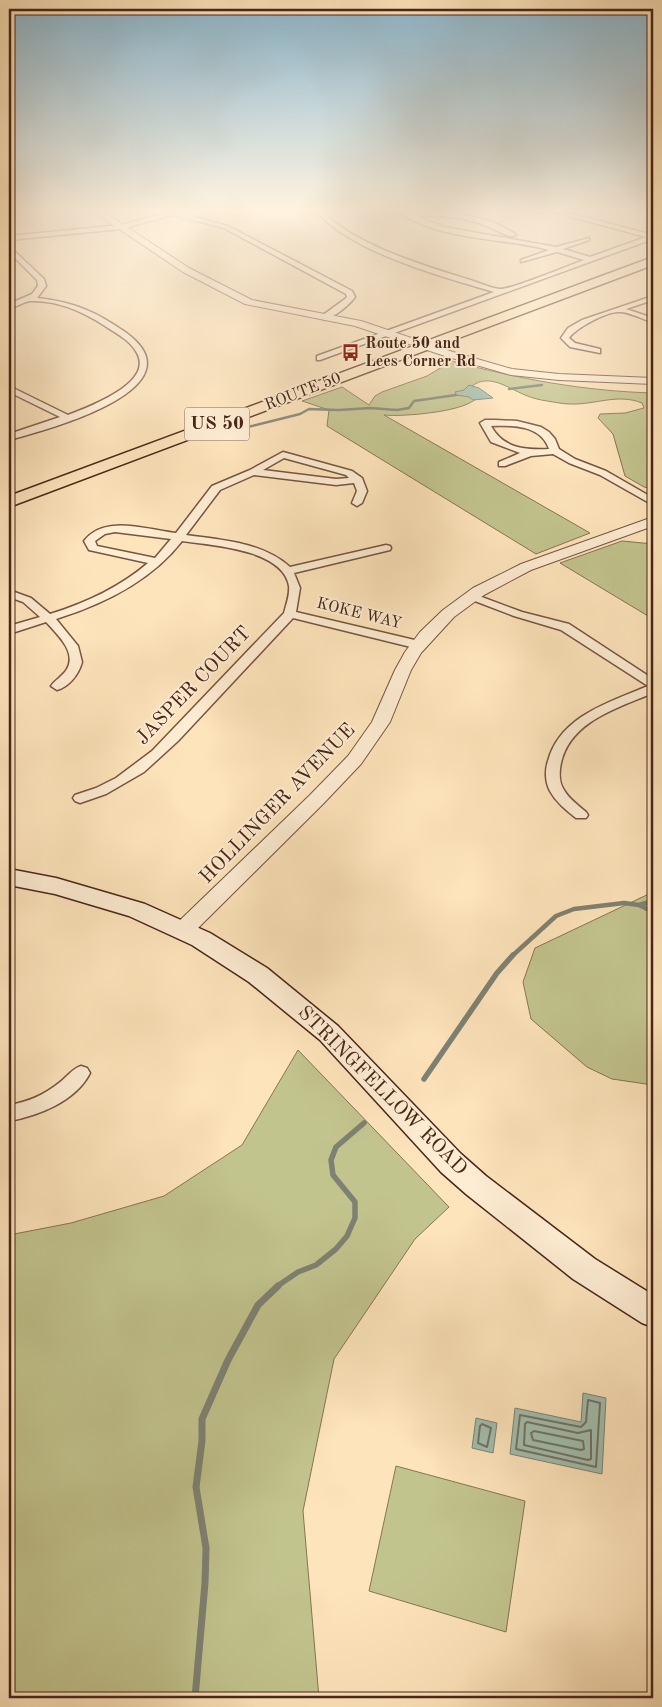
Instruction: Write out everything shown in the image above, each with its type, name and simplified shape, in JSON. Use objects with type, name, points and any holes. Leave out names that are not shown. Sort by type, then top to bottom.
[{"type":"highway","name":"ROUTE 50","points":[[310,373],[540,288]]},
{"type":"highway","name":"ROUTE 50","points":[[9,502],[582,288]]},
{"type":"main road","name":"STRINGFELLOW ROAD","points":[[9,877],[56,886],[137,910],[183,930],[221,950],[294,1002],[329,1033],[451,1163],[476,1185],[584,1269],[653,1312]]},
{"type":"street","points":[[9,307],[30,299],[41,288]]},
{"type":"street","points":[[219,288],[239,298],[268,307],[357,323],[496,368],[530,375],[653,381]]},
{"type":"street","points":[[326,317],[348,302],[351,297],[349,293],[339,288]]},
{"type":"street","points":[[487,288],[502,292]]},
{"type":"street","points":[[320,358],[514,288]]},
{"type":"street","points":[[597,351],[581,348],[569,342],[566,336],[567,332],[576,326],[618,309],[653,298]]},
{"type":"street","points":[[9,437],[102,404],[132,385],[143,368],[144,355],[140,349],[129,338],[90,313],[70,306],[30,299]]},
{"type":"street","points":[[618,309],[653,320]]},
{"type":"street","points":[[9,389],[66,417]]},
{"type":"street","points":[[529,453],[508,447],[494,440],[485,423],[505,422],[543,431],[553,442],[555,451]]},
{"type":"street","points":[[502,464],[529,453],[555,451],[572,461],[603,473],[653,502]]},
{"type":"street","points":[[9,630],[74,610],[119,589],[158,562],[180,538],[216,488],[253,472],[283,455],[349,473],[358,480],[362,491],[357,503]]},
{"type":"street","points":[[253,472],[336,482],[358,480]]},
{"type":"street","name":"HOLLINGER AVENUE","points":[[183,930],[355,760],[386,715],[403,671],[419,645],[441,620],[471,596],[518,571],[653,521]]},
{"type":"street","points":[[158,562],[93,548],[89,541],[98,531],[112,529],[238,545],[258,551],[287,570],[294,582],[290,614]]},
{"type":"street","points":[[287,570],[386,548]]},
{"type":"street","points":[[9,593],[27,600],[66,635],[73,646],[76,655],[73,671],[57,686]]},
{"type":"street","points":[[471,596],[518,614],[565,627],[653,684]]},
{"type":"street","name":"KOKE WAY","points":[[290,614],[419,645]]},
{"type":"street","name":"JASPER COURT","points":[[80,798],[108,789],[121,782],[167,744],[290,614]]},
{"type":"street","points":[[581,814],[569,804],[555,787],[554,769],[561,746],[571,732],[592,716],[653,689]]},
{"type":"street","points":[[9,1113],[37,1106],[54,1098],[70,1086],[81,1073]]},
{"type":"green space","points":[[452,361],[502,373],[577,387],[653,393],[653,489],[644,487],[625,476],[613,434],[598,418],[600,414],[625,413],[644,408],[642,403],[633,400],[615,399],[580,404],[561,403],[533,398],[498,383],[485,381],[478,382],[472,386],[478,396],[462,406],[449,410],[419,414],[384,415],[590,533],[536,554],[327,426],[329,410],[302,401],[342,387],[369,405],[375,396],[382,392],[427,376]]},
{"type":"green space","points":[[622,541],[653,544],[653,619],[560,563]]},
{"type":"green space","points":[[653,892],[653,1085],[612,1079],[587,1067],[531,1019],[523,982],[535,948]]},
{"type":"green space","points":[[298,1050],[449,1207],[415,1239],[334,1359],[303,1511],[319,1698],[9,1698],[9,1235],[71,1223],[164,1196],[242,1145]]},
{"type":"green space","points":[[396,1466],[525,1501],[506,1632],[369,1591]]},
{"type":"water","points":[[469,385],[479,388],[493,398],[473,400],[469,397],[456,395],[455,392],[464,390]]},
{"type":"water","points":[[583,1393],[606,1398],[602,1474],[510,1454],[515,1408],[581,1422]]},
{"type":"water","points":[[476,1418],[497,1423],[493,1453],[472,1448]]},
{"type":"waterway","points":[[509,389],[542,385]]},
{"type":"waterway","points":[[339,410],[370,408],[397,410],[409,408],[414,401],[456,395]]},
{"type":"waterway","points":[[212,436],[300,414],[309,409],[338,410]]},
{"type":"waterway","points":[[639,905],[653,901]]},
{"type":"waterway","points":[[512,956],[556,916],[574,909],[624,903],[639,905]]},
{"type":"waterway","points":[[639,905],[653,912]]},
{"type":"waterway","points":[[424,1079],[497,973],[512,956]]},
{"type":"waterway","points":[[276,1287],[298,1272],[316,1265],[336,1249],[347,1236],[355,1218],[355,1202],[333,1175],[331,1160],[336,1147],[364,1123]]},
{"type":"waterway","points":[[195,1698],[205,1583],[206,1548],[196,1487],[202,1441],[202,1419],[228,1360],[258,1305],[278,1286]]},
{"type":"place","name":"Route 50 and Lees Corner Rd","points":[[351,353]]}]
